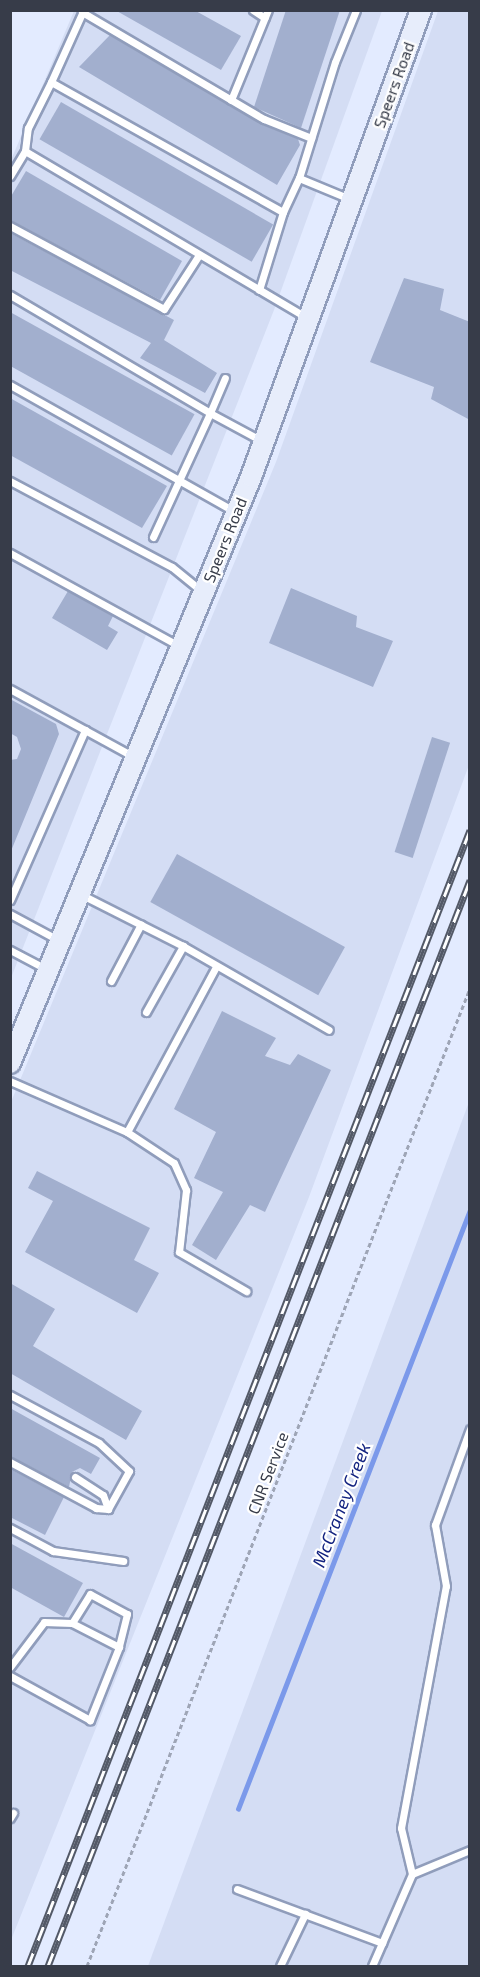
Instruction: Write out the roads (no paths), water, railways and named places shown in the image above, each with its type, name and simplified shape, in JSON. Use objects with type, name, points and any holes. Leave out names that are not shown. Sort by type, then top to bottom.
[{"type":"main road","name":"Speers Road","points":[[10,1063],[17,1030],[49,970],[77,893],[136,758],[237,512],[421,10]]},
{"type":"lane","points":[[231,100],[267,14],[253,10]]},
{"type":"lane","points":[[259,290],[283,212],[299,178],[335,62],[356,10]]},
{"type":"lane","points":[[10,176],[25,151],[27,128],[51,82],[82,11],[231,100],[311,138]]},
{"type":"lane","points":[[51,82],[283,212]]},
{"type":"lane","points":[[25,151],[309,320]]},
{"type":"lane","points":[[299,178],[353,200]]},
{"type":"lane","points":[[10,226],[164,309],[199,255]]},
{"type":"lane","points":[[10,295],[263,442]]},
{"type":"lane","points":[[153,537],[225,378]]},
{"type":"lane","points":[[10,385],[237,512]]},
{"type":"lane","points":[[10,481],[171,567],[204,593]]},
{"type":"lane","points":[[10,553],[181,648]]},
{"type":"lane","points":[[10,689],[136,758]]},
{"type":"lane","points":[[10,900],[85,730]]},
{"type":"lane","points":[[77,893],[183,946],[329,1030]]},
{"type":"lane","points":[[10,914],[60,942]]},
{"type":"lane","points":[[111,981],[141,924]]},
{"type":"lane","points":[[146,1012],[183,946]]},
{"type":"lane","points":[[10,950],[49,970]]},
{"type":"lane","points":[[127,1132],[216,967]]},
{"type":"lane","points":[[10,1081],[127,1132],[174,1163],[186,1190],[178,1252],[246,1291]]},
{"type":"lane","points":[[10,1395],[99,1443],[129,1471],[108,1509]]},
{"type":"lane","points":[[372,1966],[412,1874],[401,1827],[446,1586],[435,1525],[470,1429]]},
{"type":"lane","points":[[10,1462],[89,1505],[108,1509]]},
{"type":"lane","points":[[75,1477],[103,1495],[108,1509]]},
{"type":"lane","points":[[10,1527],[53,1551],[123,1561]]},
{"type":"lane","points":[[10,1676],[90,1720],[119,1647],[127,1614],[90,1594],[72,1623]]},
{"type":"lane","points":[[10,1667],[44,1622],[72,1623],[119,1647]]},
{"type":"lane","points":[[412,1874],[470,1850]]},
{"type":"lane","points":[[237,1889],[382,1943]]},
{"type":"lane","points":[[280,1966],[305,1914]]},
{"type":"waterway","name":"McCraney Creek","points":[[238,1809],[470,1210]]},
{"type":"railway","points":[[28,1966],[470,830]]},
{"type":"railway","points":[[48,1966],[470,880]]}]
